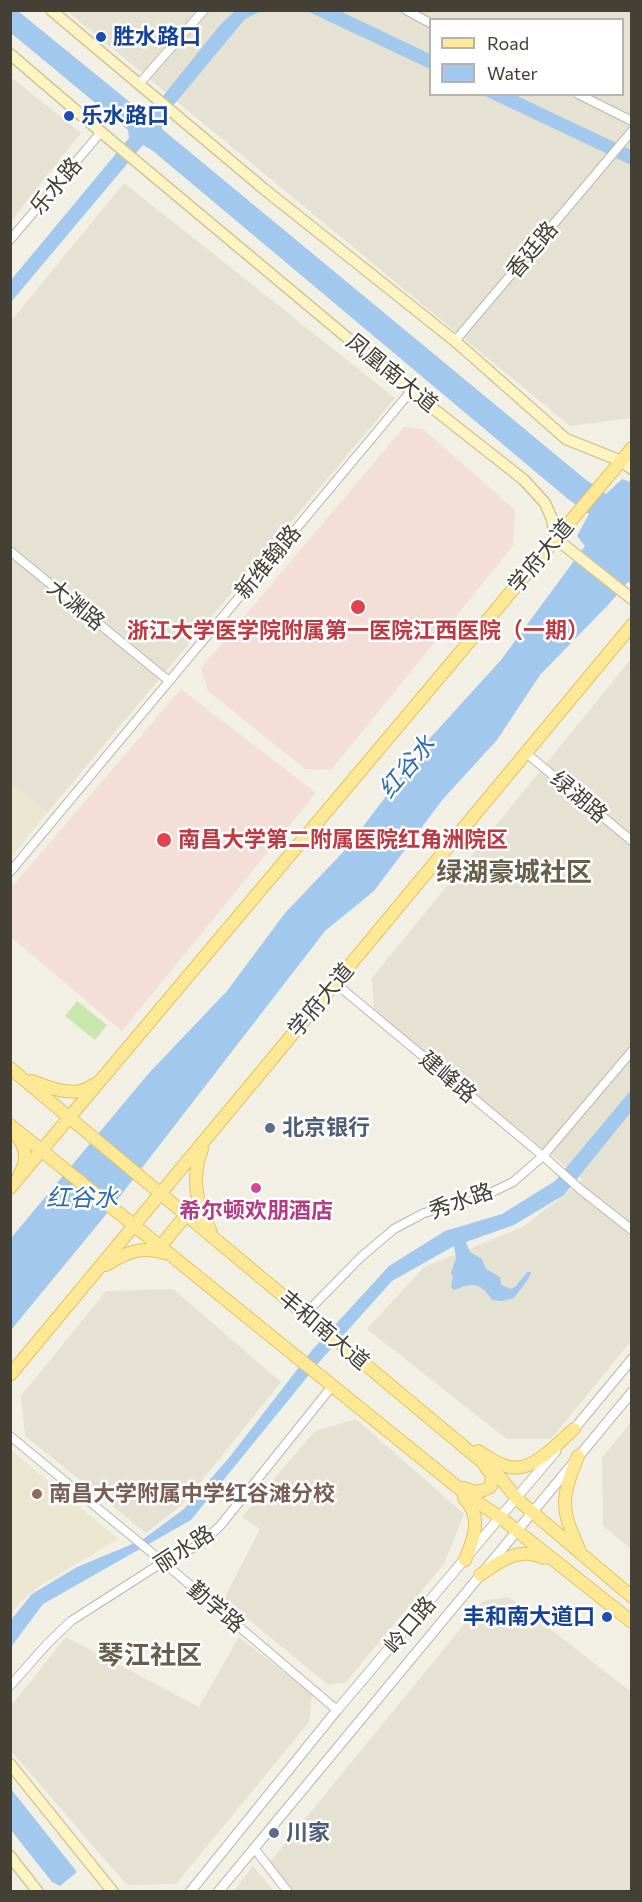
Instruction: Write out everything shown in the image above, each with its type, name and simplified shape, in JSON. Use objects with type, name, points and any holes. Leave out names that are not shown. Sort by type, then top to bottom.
[{"type":"main road","points":[[51,10],[264,189],[455,341],[566,439],[621,461],[632,469]]},
{"type":"main road","points":[[10,54],[100,132]]},
{"type":"main road","name":"凤凰南大道","points":[[100,132],[411,390],[524,480],[546,503],[552,519],[555,538]]},
{"type":"main road","name":"学府大道","points":[[11,1187],[632,448]]},
{"type":"main road","points":[[555,538],[627,596]]},
{"type":"main road","name":"学府大道","points":[[10,1374],[95,1272],[130,1223],[160,1193],[632,625]]},
{"type":"main road","name":"丰和南大道","points":[[10,1068],[499,1476],[517,1499],[632,1597]]},
{"type":"main road","points":[[21,1077],[49,1088],[68,1091],[82,1091],[101,1081]]},
{"type":"main road","points":[[10,1127],[23,1143],[25,1156],[23,1168],[11,1187]]},
{"type":"main road","name":"丰和南大道","points":[[10,1127],[454,1484],[501,1518],[632,1622]]},
{"type":"main road","points":[[205,1139],[195,1171],[196,1192],[201,1212],[215,1239]]},
{"type":"main road","points":[[95,1272],[123,1254],[137,1250],[165,1251],[186,1215]]},
{"type":"main road","points":[[446,1432],[505,1466],[525,1467],[534,1463],[574,1429]]},
{"type":"main road","points":[[402,1442],[438,1461],[478,1492],[501,1518]]},
{"type":"main road","points":[[578,1456],[568,1479],[564,1498],[567,1523],[580,1553]]},
{"type":"main road","points":[[454,1484],[478,1492],[486,1491],[493,1483],[492,1474],[476,1457]]},
{"type":"main road","points":[[427,1462],[472,1507],[475,1520],[474,1539],[465,1560]]},
{"type":"main road","points":[[480,1575],[506,1557],[523,1553],[534,1553],[558,1564]]},
{"type":"main road","points":[[10,1764],[109,1890]]},
{"type":"main road","points":[[10,1857],[38,1892]]},
{"type":"street","points":[[139,84],[204,10]]},
{"type":"street","points":[[406,10],[429,22]]},
{"type":"street","points":[[582,96],[632,121]]},
{"type":"street","name":"香廷路","points":[[455,341],[632,131]]},
{"type":"street","name":"乐水路","points":[[10,240],[100,132]]},
{"type":"street","name":"新维翰路","points":[[10,872],[411,390]]},
{"type":"street","name":"大渊路","points":[[10,551],[169,681]]},
{"type":"street","name":"绿湖路","points":[[526,753],[632,841]]},
{"type":"street","name":"建峰路","points":[[334,983],[632,1230]]},
{"type":"street","name":"秀水路","points":[[305,1314],[361,1257],[394,1229],[424,1214],[478,1199],[513,1182],[543,1156],[632,1051]]},
{"type":"street","name":"岭口路","points":[[190,1892],[337,1710],[517,1499],[632,1359]]},
{"type":"street","name":"丽水路","points":[[10,1686],[70,1622],[163,1562],[199,1545],[220,1526],[333,1385]]},
{"type":"street","name":"岭口路","points":[[218,1892],[632,1392]]},
{"type":"street","name":"勤学路","points":[[10,1436],[337,1710]]},
{"type":"street","points":[[254,1848],[288,1892]]},
{"type":"shaded area","points":[[67,11],[631,11],[631,418],[570,426]]},
{"type":"shaded area","points":[[11,77],[81,133],[11,221]]},
{"type":"shaded area","points":[[124,183],[395,398],[47,813],[17,788],[11,787],[11,321]]},
{"type":"shaded area","name":"浙江大学医学院附属第一医院江西医院（一期）","points":[[404,427],[423,429],[515,510],[513,546],[331,770],[305,769],[208,691],[201,668]]},
{"type":"shaded area","points":[[631,659],[631,1341],[551,1439],[507,1439],[367,1329],[424,1267],[523,1227],[583,1180],[374,1015],[372,978]]},
{"type":"shaded area","name":"南昌大学第二附属医院红角洲院区","points":[[181,689],[316,793],[122,1031],[11,937],[11,888]]},
{"type":"shaded area","points":[[11,787],[17,788],[47,813],[11,858]]},
{"type":"shaded area","points":[[173,1289],[281,1382],[182,1505],[146,1533],[25,1436],[21,1396],[106,1291]]},
{"type":"shaded area","points":[[356,1419],[464,1514],[444,1564],[346,1682],[328,1685],[224,1599],[260,1529],[242,1517],[315,1431]]},
{"type":"shaded area","points":[[631,1422],[631,1549],[603,1526],[602,1458]]},
{"type":"shaded area","name":"南昌大学附属中学红谷滩分校","points":[[11,1450],[118,1539],[38,1587],[21,1601],[11,1614]]},
{"type":"shaded area","points":[[509,1597],[631,1692],[631,1891],[293,1891],[270,1862],[483,1601]]},
{"type":"shaded area","points":[[66,1637],[199,1707],[239,1637],[312,1694],[309,1722],[176,1884],[127,1885],[11,1751],[10,1707]]},
{"type":"shaded area","points":[[253,1866],[274,1891],[234,1891]]},
{"type":"green space","points":[[77,1001],[107,1025],[95,1040],[65,1016]]},
{"type":"water","name":"红谷水","points":[[11,11],[18,11],[142,112],[151,111],[220,25],[235,11],[261,11],[245,19],[162,119],[162,129],[585,479],[606,494],[622,479],[631,482],[632,583],[628,582],[540,675],[497,740],[443,799],[374,891],[325,931],[104,1217],[11,1330],[11,1238],[149,1073],[227,991],[285,913],[346,849],[431,737],[501,660],[585,546],[577,536],[589,514],[568,499],[143,145],[11,302],[11,280],[129,138],[128,130],[11,33]]},
{"type":"water","points":[[307,11],[340,11],[429,54],[429,69]]},
{"type":"water","points":[[485,96],[517,96],[631,150],[631,165]]},
{"type":"water","points":[[631,1090],[631,1112],[564,1195],[514,1225],[466,1242],[470,1252],[482,1259],[486,1269],[500,1277],[501,1285],[511,1289],[527,1272],[531,1272],[514,1298],[502,1301],[492,1300],[484,1290],[476,1285],[454,1290],[451,1287],[453,1277],[451,1273],[456,1258],[454,1246],[392,1281],[321,1360],[191,1520],[43,1604],[11,1647],[11,1620],[32,1594],[77,1567],[142,1540],[184,1509],[228,1459],[313,1349],[389,1266],[445,1231],[502,1214],[555,1181]]},
{"type":"water","points":[[11,1789],[77,1872],[60,1886],[52,1882],[11,1830]]},
{"type":"place","name":"胜水路口","points":[[101,37]]},
{"type":"place","name":"乐水路口","points":[[69,116]]},
{"type":"place","name":"浙江大学医学院附属第一医院江西医院（一期）","points":[[358,607]]},
{"type":"place","name":"南昌大学第二附属医院红角洲院区","points":[[164,840]]},
{"type":"place","name":"北京银行","points":[[270,1128]]},
{"type":"place","name":"希尔顿欢朋酒店","points":[[256,1188]]},
{"type":"place","name":"南昌大学附属中学红谷滩分校","points":[[37,1494]]},
{"type":"place","name":"丰和南大道口","points":[[607,1617]]},
{"type":"place","name":"川家","points":[[274,1833]]},
{"type":"district","name":"绿湖豪城社区","points":[[514,872]]},
{"type":"district","name":"琴江社区","points":[[150,1655]]}]
